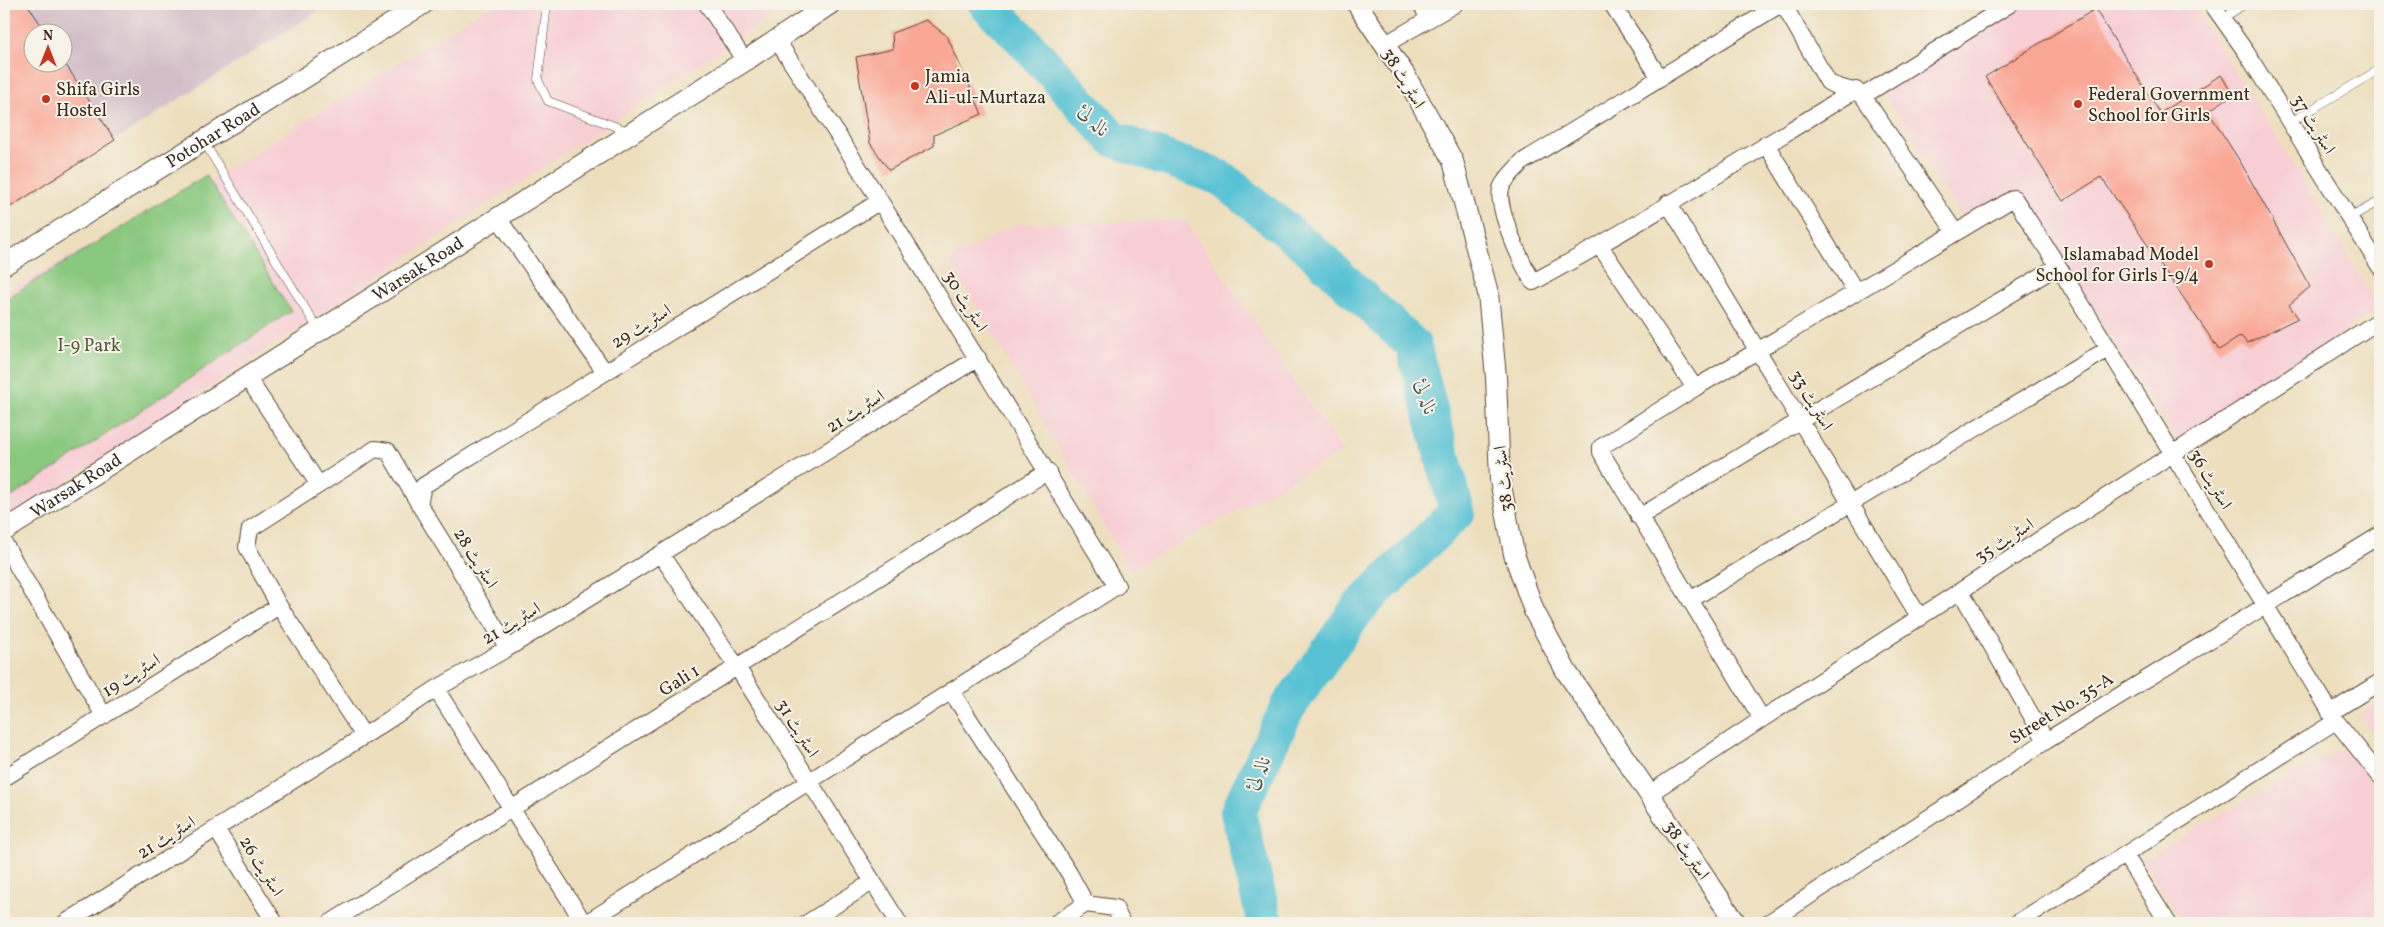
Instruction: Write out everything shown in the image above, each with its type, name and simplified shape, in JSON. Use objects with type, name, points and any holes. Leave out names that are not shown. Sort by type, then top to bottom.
[{"type":"street","name":"Potohar Road","points":[[4,265],[423,4]]},
{"type":"street","points":[[707,4],[745,61]]},
{"type":"street","name":"Warsak Road","points":[[4,532],[745,61],[830,4]]},
{"type":"street","name":"اسٹریٹ 38","points":[[1357,4],[1404,75],[1453,161],[1488,293],[1496,376],[1500,480],[1517,562],[1534,611],[1566,672],[1736,923]]},
{"type":"street","points":[[1421,4],[1429,19]]},
{"type":"street","points":[[1384,45],[1455,4]]},
{"type":"street","points":[[1612,4],[1660,78]]},
{"type":"street","points":[[1762,719],[1639,517],[1601,452],[1601,447],[1695,388],[1955,232],[1859,93],[1838,89],[1828,82],[1782,4],[1522,162],[1501,187],[1501,201],[1510,235],[1533,282],[1600,246],[1766,144],[1859,93],[2010,4]]},
{"type":"street","name":"اسٹریٹ 37","points":[[2212,4],[2246,52],[2380,267]]},
{"type":"street","name":"اسٹریٹ 30","points":[[777,40],[978,358],[1117,586],[952,691]]},
{"type":"street","points":[[1766,144],[1856,292]]},
{"type":"street","name":"اسٹریٹ 36","points":[[1955,232],[2014,198],[2058,266],[2333,717],[2380,776]]},
{"type":"street","name":"اسٹریٹ 29","points":[[419,504],[423,486],[880,201]]},
{"type":"street","name":"اسٹریٹ 33","points":[[1668,203],[1920,618]]},
{"type":"street","points":[[498,218],[605,372]]},
{"type":"street","points":[[1600,246],[1695,388]]},
{"type":"street","points":[[1639,517],[2058,266]]},
{"type":"street","name":"اسٹریٹ 35","points":[[1650,794],[1762,719],[2380,320]]},
{"type":"street","points":[[1690,600],[2108,349]]},
{"type":"street","name":"اسٹریٹ 21","points":[[65,923],[364,736],[436,688],[508,648],[661,555],[978,358]]},
{"type":"street","points":[[247,377],[319,485],[250,529],[247,547],[279,606],[364,736]]},
{"type":"street","name":"اسٹریٹ 28","points":[[319,485],[374,449],[388,451],[508,648]]},
{"type":"street","name":"Gali 1","points":[[330,923],[1048,471]]},
{"type":"street","name":"Street No. 35-A","points":[[1768,923],[2046,741],[2380,535]]},
{"type":"street","points":[[4,544],[104,716]]},
{"type":"street","name":"اسٹریٹ 31","points":[[661,555],[737,668],[899,923]]},
{"type":"street","points":[[1961,592],[2046,741]]},
{"type":"street","name":"اسٹریٹ 19","points":[[4,778],[279,606]]},
{"type":"street","points":[[2017,923],[2125,855],[2333,717],[2380,682]]},
{"type":"street","points":[[436,688],[585,923],[952,691],[1069,873],[1086,904]]},
{"type":"street","name":"اسٹریٹ 26","points":[[216,829],[274,923]]},
{"type":"street","points":[[2125,855],[2168,923]]},
{"type":"street","points":[[807,923],[872,882]]},
{"type":"street","points":[[1056,923],[1086,904],[1115,908],[1122,923]]},
{"type":"lane","points":[[547,4],[538,80],[548,101],[632,132]]},
{"type":"lane","points":[[2222,19],[2245,4]]},
{"type":"lane","points":[[2289,123],[2380,69]]},
{"type":"lane","points":[[203,141],[319,331]]},
{"type":"lane","points":[[2350,218],[2380,201]]},
{"type":"shaded area","points":[[4,4],[329,4],[4,211]]},
{"type":"shaded area","points":[[492,4],[791,4],[4,523],[4,292],[220,174]]},
{"type":"shaded area","name":"Islamabad Model School for Girls I-9/4","points":[[2008,4],[2192,4],[2298,172],[2379,309],[2177,441],[2019,192],[1963,220],[1878,84]]},
{"type":"shaded area","points":[[1185,220],[1343,452],[1130,570],[949,260],[1015,224]]},
{"type":"shaded area","points":[[2380,701],[2380,742],[2360,714]]},
{"type":"shaded area","points":[[2344,748],[2380,794],[2380,923],[2183,923],[2143,861],[2195,828]]},
{"type":"green space","name":"I-9 Park","points":[[206,175],[291,311],[4,502],[4,300]]},
{"type":"building","name":"Shifa Girls Hostel","points":[[4,4],[27,4],[39,22],[22,22],[22,72],[71,72],[115,140],[4,211]]},
{"type":"building","points":[[2095,9],[2160,113],[2221,75],[2233,95],[2208,111],[2241,163],[2310,287],[2289,305],[2298,318],[2247,343],[2241,336],[2219,350],[2101,177],[2063,201],[1985,77]]},
{"type":"building","name":"Jamia Ali-ul-Murtaza","points":[[926,20],[947,36],[982,114],[934,135],[934,146],[889,170],[870,143],[856,57],[893,49],[892,33]]},
{"type":"waterway","name":"نالہ لئ","points":[[986,4],[1022,39],[1113,139],[1221,178],[1310,249],[1413,345],[1457,512],[1360,606],[1288,707],[1238,812],[1265,923]]},
{"type":"place","name":"Jamia Ali-ul-Murtaza","points":[[915,86]]},
{"type":"place","name":"Shifa Girls Hostel","points":[[46,99]]},
{"type":"place","name":"Federal Government School for Girls","points":[[2078,104]]},
{"type":"place","name":"Islamabad Model School for Girls I-9/4","points":[[2209,264]]}]
